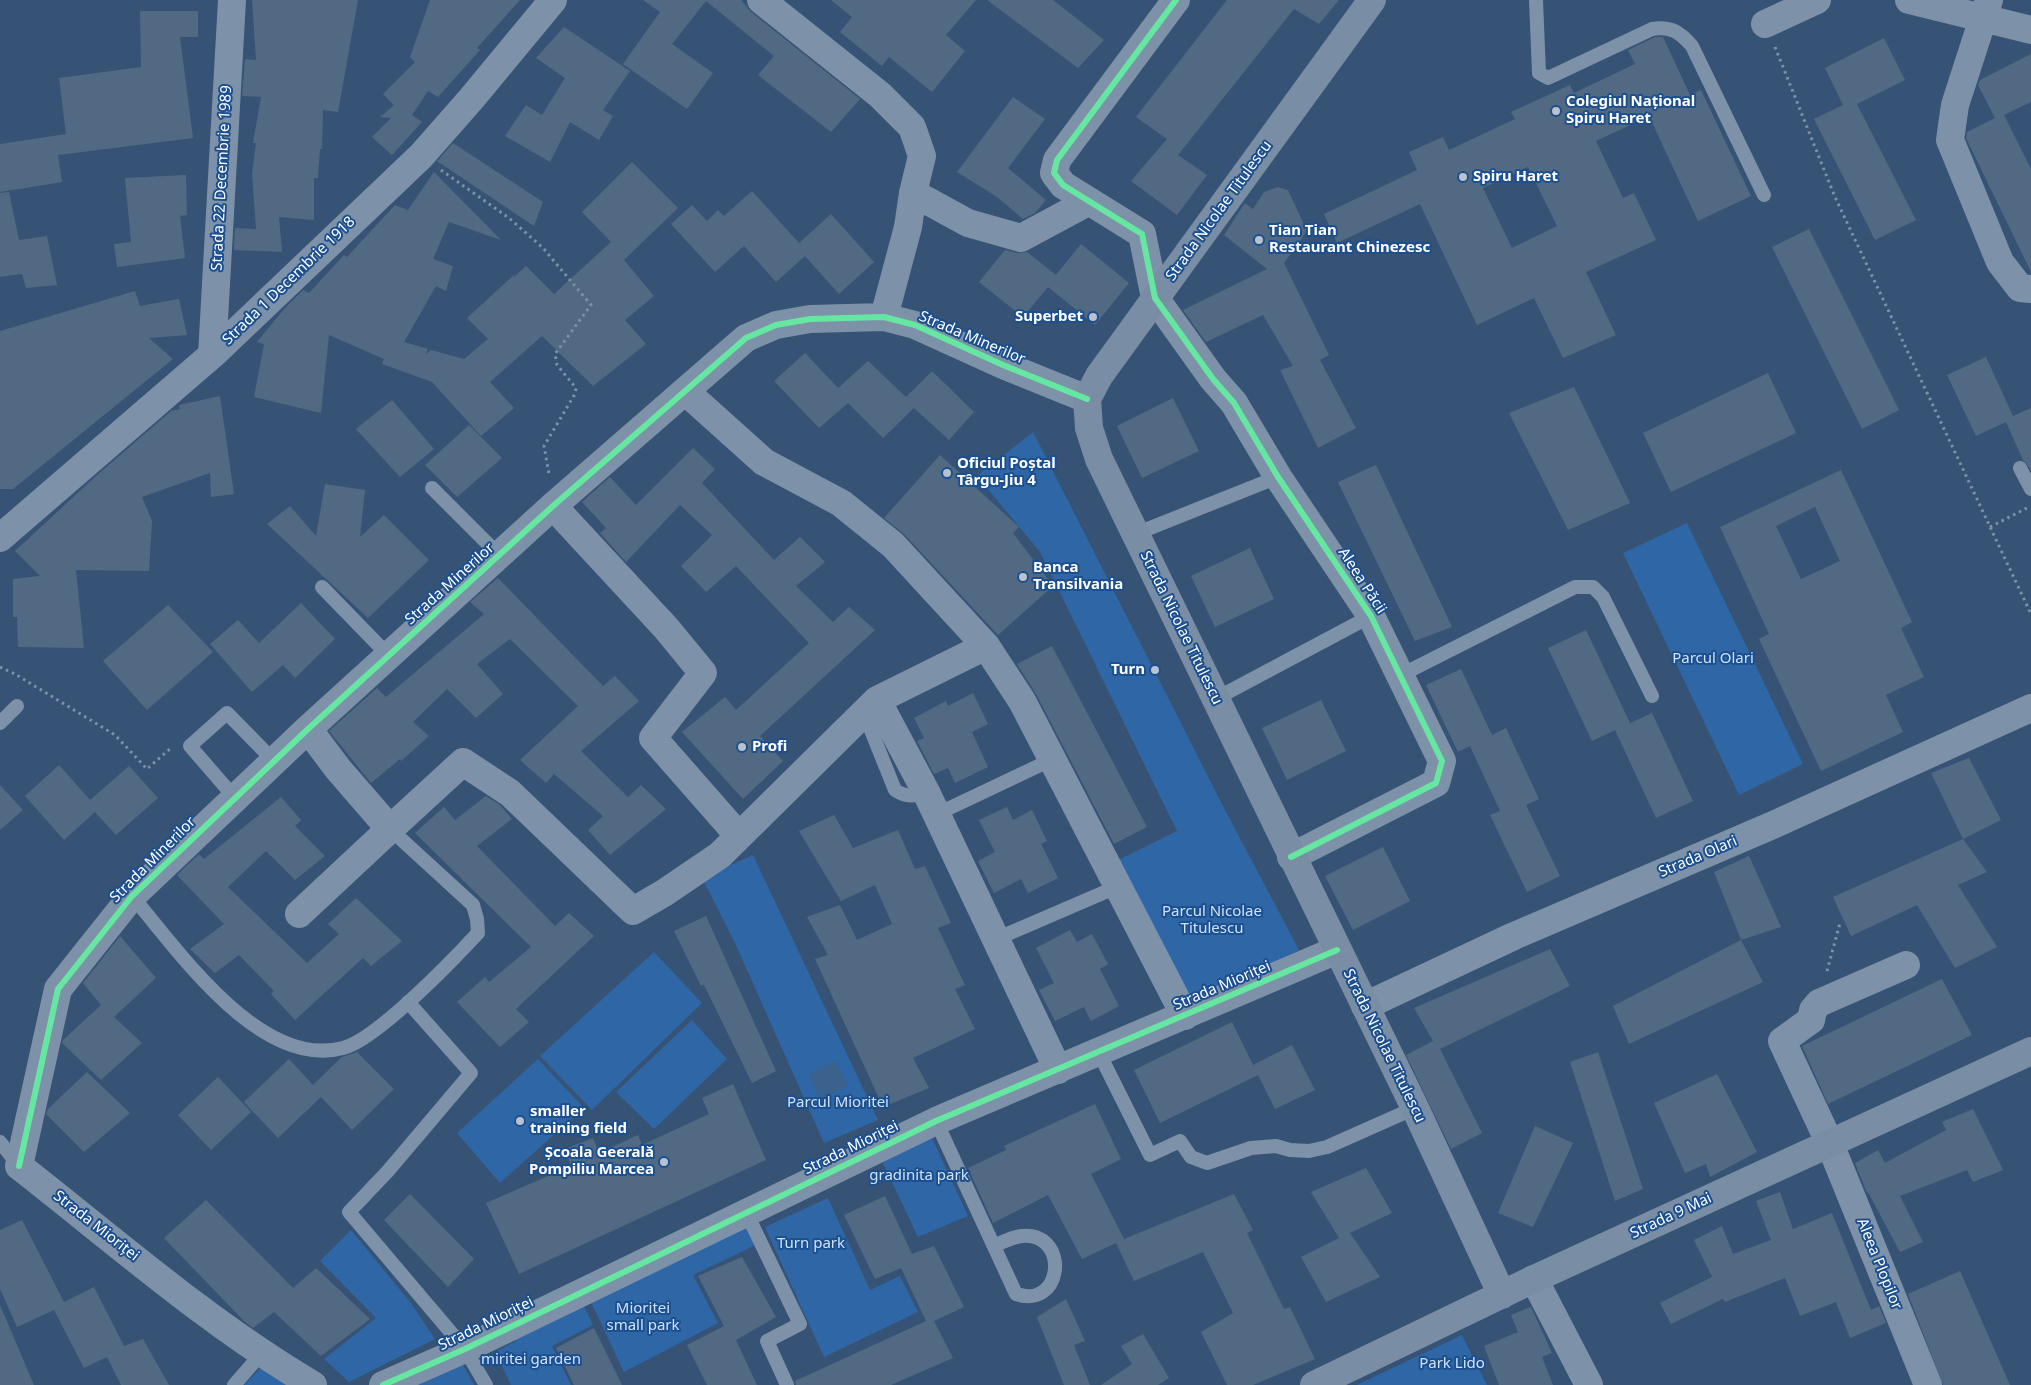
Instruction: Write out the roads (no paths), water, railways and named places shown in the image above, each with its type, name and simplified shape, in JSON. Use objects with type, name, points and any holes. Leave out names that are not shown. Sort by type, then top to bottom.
[{"type":"main road","name":"Strada Nicolae Titulescu","points":[[1372,0],[1099,376],[1087,399],[1089,428],[1099,459],[1291,857],[1415,1108],[1502,1295]]},
{"type":"main road","name":"Strada 9 Mai","points":[[1314,1385],[1534,1279],[2031,1051]]},
{"type":"street","name":"Strada 22 Decembrie 1989","points":[[212,355],[232,0]]},
{"type":"street","name":"Strada 1 Decembrie 1918","points":[[0,538],[212,355],[420,156],[472,98],[553,0]]},
{"type":"street","points":[[761,0],[880,95],[912,127],[922,156],[913,193],[908,227],[884,317]]},
{"type":"street","points":[[1156,298],[1142,234],[1088,202],[1063,184],[1054,172],[1057,160],[1176,0]]},
{"type":"street","points":[[1765,24],[1817,0]]},
{"type":"street","points":[[1909,0],[1986,9],[2031,30]]},
{"type":"street","points":[[1986,9],[1955,105],[1950,140],[2000,262],[2020,288],[2031,290]]},
{"type":"street","points":[[913,193],[968,223],[1021,238],[1088,202]]},
{"type":"street","name":"Aleea Păcii","points":[[1156,298],[1213,379],[1234,403],[1278,477],[1371,616],[1442,761],[1436,783],[1291,857]]},
{"type":"street","name":"Strada Minerilor","points":[[10,1170],[58,989],[132,896],[308,729],[553,506],[746,338],[776,325],[810,318],[884,317],[915,325],[1003,365],[1087,399]]},
{"type":"street","points":[[686,392],[764,462],[840,503],[893,545],[986,646],[1022,701],[1185,1016]]},
{"type":"street","points":[[553,506],[666,628],[703,673],[653,738],[739,836]]},
{"type":"street","points":[[299,914],[463,762],[510,793],[633,911],[664,893],[720,855],[870,707],[986,646]]},
{"type":"street","points":[[870,707],[932,803],[1058,1070]]},
{"type":"street","name":"Strada Olari","points":[[1365,1006],[1514,936],[1773,825],[2031,708]]},
{"type":"street","points":[[308,729],[338,769],[390,829]]},
{"type":"street","name":"Strada Mioriței","points":[[383,1385],[466,1349],[936,1120],[1099,1053],[1337,950]]},
{"type":"street","name":"Aleea Plopilor","points":[[1906,965],[1819,1003],[1814,1010],[1811,1020],[1782,1041],[1830,1144],[1928,1385]]},
{"type":"street","name":"Strada Mioriței","points":[[10,1170],[261,1354],[314,1385]]},
{"type":"street","points":[[1534,1279],[1589,1385]]},
{"type":"lane","points":[[1536,0],[1537,63],[1539,73],[1548,78],[1652,29],[1666,26],[1682,34],[1692,46],[1764,195]]},
{"type":"lane","points":[[2020,468],[2031,489]]},
{"type":"lane","points":[[1135,534],[1278,477]]},
{"type":"lane","points":[[432,488],[500,556]]},
{"type":"lane","points":[[322,587],[389,656]]},
{"type":"lane","points":[[1401,675],[1575,587],[1593,587],[1603,597],[1652,696]]},
{"type":"lane","points":[[1215,699],[1371,616]]},
{"type":"lane","points":[[0,723],[17,706]]},
{"type":"lane","points":[[235,798],[190,746],[227,713],[274,761]]},
{"type":"lane","points":[[932,803],[1052,759]]},
{"type":"lane","points":[[132,896],[207,984],[251,1023],[280,1040],[307,1050],[344,1048],[367,1036],[408,1002],[478,933],[473,905],[390,829]]},
{"type":"lane","points":[[996,939],[1119,886]]},
{"type":"lane","points":[[408,1002],[471,1073],[388,1170],[349,1212],[466,1349],[486,1385]]},
{"type":"lane","points":[[1099,1053],[1150,1155],[1180,1141],[1191,1157],[1207,1163],[1251,1148],[1276,1146],[1290,1150],[1309,1151],[1327,1147],[1415,1108]]},
{"type":"lane","points":[[936,1120],[1016,1294],[1031,1296],[1044,1290],[1051,1284],[1056,1274],[1055,1262],[1042,1240],[1031,1236],[1020,1236],[994,1246]]},
{"type":"lane","points":[[0,1142],[10,1170]]},
{"type":"lane","points":[[746,1212],[800,1324],[768,1341],[786,1385]]},
{"type":"lane","points":[[234,1385],[261,1354]]},
{"type":"place","name":"Colegiul Național Spiru Haret","points":[[1556,111]]},
{"type":"place","name":"Spiru Haret","points":[[1463,177]]},
{"type":"place","name":"Tian Tian Restaurant Chinezesc","points":[[1259,240]]},
{"type":"place","name":"Superbet","points":[[1093,317]]},
{"type":"place","name":"Oficiul Poștal Târgu-Jiu 4","points":[[947,473]]},
{"type":"place","name":"Banca Transilvania","points":[[1023,577]]},
{"type":"place","name":"Turn","points":[[1155,670]]},
{"type":"place","name":"Profi","points":[[742,747]]},
{"type":"place","name":"smaller training field","points":[[520,1121]]},
{"type":"place","name":"Școala Geerală Pompiliu Marcea","points":[[664,1162]]},
{"type":"park label","name":"Parcul Olari","points":[[1713,659]]},
{"type":"park label","name":"Parcul Nicolae Titulescu","points":[[1212,920]]},
{"type":"park label","name":"Parcul Mioritei","points":[[838,1103]]},
{"type":"park label","name":"gradinita park","points":[[919,1176]]},
{"type":"park label","name":"Turn park","points":[[811,1244]]},
{"type":"park label","name":"Mioritei small park","points":[[643,1318]]},
{"type":"park label","name":"miritei garden","points":[[531,1360]]},
{"type":"park label","name":"Park Lido","points":[[1452,1364]]}]
